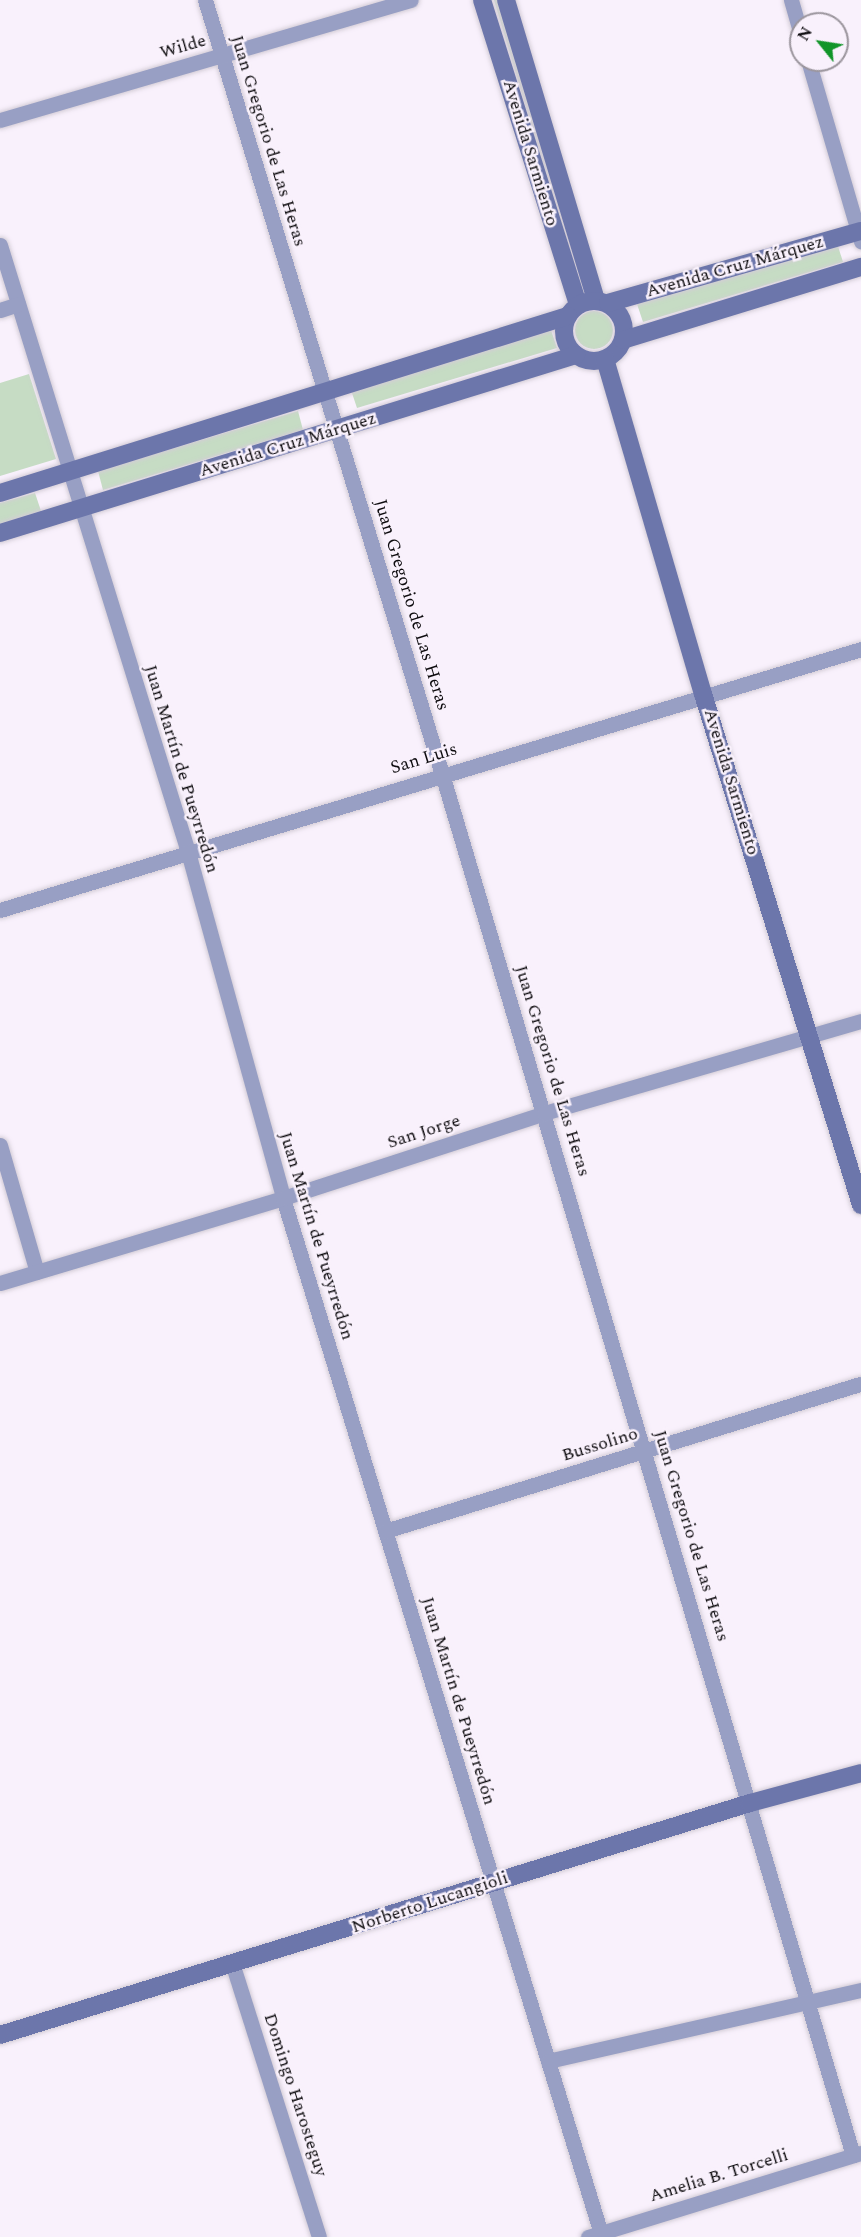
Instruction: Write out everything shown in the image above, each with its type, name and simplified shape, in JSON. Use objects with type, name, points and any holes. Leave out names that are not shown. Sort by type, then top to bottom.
[{"type":"main road","name":"Avenida Sarmiento","points":[[482,0],[573,311]]},
{"type":"main road","name":"Avenida Sarmiento","points":[[506,0],[602,302]]},
{"type":"main road","name":"Avenida Cruz Márquez","points":[[602,302],[860,234]]},
{"type":"main road","name":"Avenida Cruz Márquez","points":[[624,339],[861,267]]},
{"type":"main road","points":[[0,493],[325,394],[573,311],[602,302],[620,315],[624,339],[605,359],[590,360],[576,355],[566,341],[573,311]]},
{"type":"main road","name":"Avenida Cruz Márquez","points":[[0,533],[576,355]]},
{"type":"main road","name":"Avenida Sarmiento","points":[[605,359],[703,694],[811,1037],[861,1205]]},
{"type":"main road","name":"Norberto Lucangioli","points":[[0,2035],[233,1966],[750,1803],[861,1773]]},
{"type":"street","name":"Juan Gregorio de Las Heras","points":[[205,0],[442,774],[809,2002],[857,2154]]},
{"type":"street","name":"Wilde","points":[[0,120],[411,0]]},
{"type":"street","points":[[812,72],[860,234]]},
{"type":"street","name":"Juan Martín de Pueyrredón","points":[[0,245],[67,472],[188,852],[283,1198],[494,1882],[548,2061],[597,2236]]},
{"type":"street","points":[[0,310],[18,304]]},
{"type":"street","name":"San Luis","points":[[0,910],[703,694],[861,649]]},
{"type":"street","name":"San Jorge","points":[[0,1283],[283,1198],[544,1113],[861,1021]]},
{"type":"street","points":[[0,1145],[37,1272]]},
{"type":"street","name":"Bussolino","points":[[385,1531],[861,1384]]},
{"type":"street","name":"Domingo Harosteguy","points":[[233,1966],[319,2237]]},
{"type":"street","points":[[548,2061],[861,1990]]},
{"type":"street","name":"Amelia B. Torcelli","points":[[597,2236],[857,2154]]},
{"type":"green space","points":[[494,0],[499,0],[583,285],[579,286]]},
{"type":"green space","points":[[837,243],[843,262],[643,322],[637,304]]},
{"type":"green space","points":[[594,311],[607,317],[613,330],[607,343],[594,349],[581,343],[575,330],[581,317]]},
{"type":"green space","points":[[551,330],[557,348],[357,408],[351,390]]},
{"type":"green space","points":[[29,374],[56,459],[0,476],[0,383]]},
{"type":"green space","points":[[298,411],[303,430],[103,490],[98,471]]},
{"type":"green space","points":[[35,493],[41,511],[0,524],[0,503]]}]
